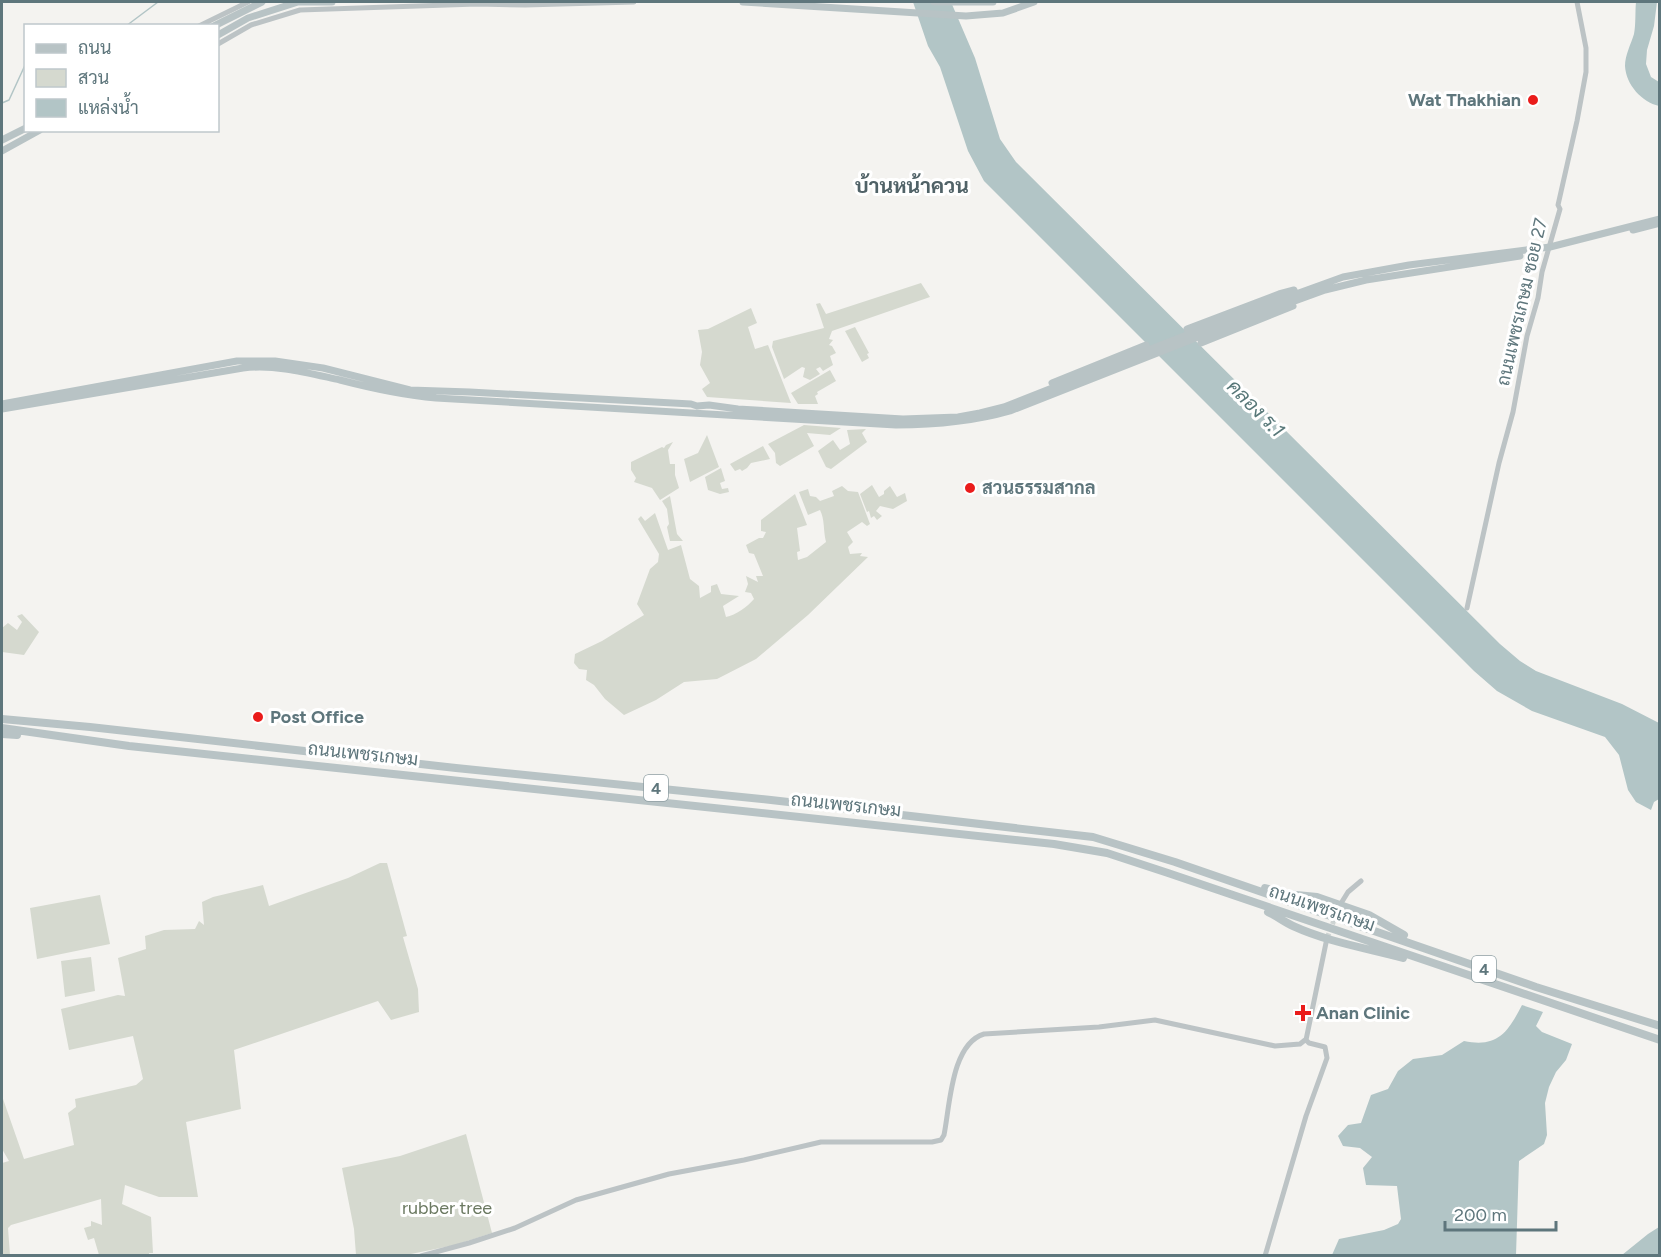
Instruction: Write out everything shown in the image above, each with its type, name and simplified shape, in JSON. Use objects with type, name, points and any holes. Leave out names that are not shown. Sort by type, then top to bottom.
[{"type":"highway","points":[[2,714],[73,722],[90,727]]},
{"type":"highway","name":"ถนนเพชรเกษม","points":[[2,719],[771,800],[1093,837],[1659,1026]]},
{"type":"highway","name":"ถนนเพชรเกษม","points":[[2,728],[71,738],[1054,844],[1107,853],[1659,1040]]},
{"type":"highway","points":[[2,734],[71,738]]},
{"type":"highway","points":[[769,814],[771,800]]},
{"type":"highway","points":[[1238,884],[1244,883],[1286,894],[1317,897],[1369,915],[1396,932],[1443,949],[1444,954],[1440,965],[1424,964],[1354,947],[1292,926],[1248,904],[1244,899]]},
{"type":"main road","points":[[218,24],[262,2]]},
{"type":"main road","points":[[219,34],[248,18],[298,2],[332,2]]},
{"type":"main road","points":[[743,2],[966,16],[1003,13],[1034,2]]},
{"type":"main road","points":[[934,2],[993,2]]},
{"type":"main road","points":[[3,139],[24,129]]},
{"type":"main road","points":[[2,153],[37,132]]},
{"type":"main road","points":[[1549,249],[1659,219]]},
{"type":"main road","points":[[1202,344],[1285,310],[1343,277],[1409,265],[1549,249],[1659,223]]},
{"type":"main road","points":[[1010,411],[1124,363],[1324,287]]},
{"type":"main road","points":[[1187,329],[1280,294],[1324,287]]},
{"type":"main road","points":[[980,412],[1146,345]]},
{"type":"main road","points":[[2,409],[252,367],[297,371],[408,396],[585,405],[634,411],[916,425],[983,419],[1069,393],[1159,358]]},
{"type":"main road","points":[[2,404],[237,361],[258,360],[322,368],[410,390],[903,419],[958,417],[1004,406],[1124,363]]},
{"type":"main road","points":[[634,411],[635,402]]},
{"type":"street","points":[[203,24],[248,2]]},
{"type":"street","points":[[219,43],[251,25],[300,10],[634,2]]},
{"type":"street","name":"ถนนเพชรเกษม ซอย 27","points":[[1467,608],[1499,463],[1513,412],[1527,336],[1560,209],[1558,205],[1586,72],[1586,48],[1577,2]]},
{"type":"street","points":[[1340,905],[1348,892],[1361,881]]},
{"type":"street","points":[[1265,1256],[1306,1116],[1327,1058],[1325,1047],[1306,1040],[1327,938]]},
{"type":"street","points":[[421,1256],[508,1230],[576,1200],[669,1174],[821,1142],[932,1142],[941,1140],[959,1062],[973,1039],[984,1034],[1099,1027],[1155,1020],[1275,1046],[1300,1044],[1305,1040]]},
{"type":"green space","points":[[921,283],[930,297],[832,331],[829,339],[833,340],[829,345],[836,353],[830,356],[833,365],[823,371],[820,367],[816,369],[820,374],[810,380],[803,377],[805,368],[802,367],[784,379],[772,347],[773,341],[824,328],[816,304],[820,303],[826,314]]},
{"type":"green space","points":[[751,308],[757,323],[748,327],[755,349],[768,345],[791,403],[707,397],[702,389],[710,383],[700,365],[702,352],[698,330],[708,329]]},
{"type":"green space","points":[[855,327],[869,353],[867,354],[869,358],[862,362],[845,331]]},
{"type":"green space","points":[[830,370],[836,381],[817,392],[815,396],[818,404],[798,404],[791,393]]},
{"type":"green space","points":[[804,425],[841,428],[830,435],[807,433],[814,446],[780,466],[776,463],[775,453],[768,444]]},
{"type":"green space","points":[[866,429],[862,433],[867,442],[831,469],[826,467],[818,451],[833,440],[840,450],[850,444],[847,430]]},
{"type":"green space","points":[[707,435],[719,467],[690,482],[684,459],[698,453]]},
{"type":"green space","points":[[673,442],[668,450],[670,464],[675,464],[675,475],[679,488],[660,500],[652,488],[634,482],[636,478],[631,470],[631,462]]},
{"type":"green space","points":[[763,446],[770,459],[751,463],[742,471],[740,469],[735,471],[730,464]]},
{"type":"green space","points":[[721,468],[725,481],[720,483],[722,489],[728,488],[729,492],[720,494],[708,490],[705,477]]},
{"type":"green space","points":[[872,485],[879,497],[890,486],[897,497],[905,493],[907,501],[893,509],[880,506],[876,511],[882,516],[877,520],[874,516],[871,518],[860,494]]},
{"type":"green space","points":[[842,486],[848,491],[858,492],[870,524],[867,526],[862,522],[847,532],[853,542],[848,547],[850,554],[862,553],[860,556],[868,557],[808,615],[756,659],[717,679],[684,682],[656,700],[624,715],[586,680],[587,670],[579,669],[574,663],[575,654],[602,641],[644,615],[637,604],[650,569],[658,562],[659,554],[638,519],[641,516],[645,521],[655,513],[668,550],[681,545],[690,579],[699,586],[700,598],[711,592],[711,586],[717,584],[721,594],[739,596],[723,606],[726,617],[741,610],[754,599],[751,593],[745,592],[748,584],[746,576],[758,582],[756,576],[763,576],[754,554],[749,553],[746,545],[763,538],[766,532],[761,531],[761,520],[795,494],[807,525],[797,528],[800,551],[797,552],[798,560],[807,557],[826,542],[820,510],[808,515],[799,492],[808,489],[810,496],[820,501],[834,496],[832,491]]},
{"type":"green space","points":[[670,496],[677,534],[683,541],[670,541],[667,509],[662,501]]},
{"type":"green space","points":[[22,614],[39,632],[24,655],[2,652],[2,628],[8,623],[17,630],[22,622],[17,616]]},
{"type":"green space","points":[[380,863],[387,863],[407,936],[403,937],[418,989],[419,1012],[391,1020],[378,1001],[234,1050],[241,1109],[186,1122],[198,1197],[159,1197],[125,1185],[122,1204],[151,1217],[153,1253],[149,1255],[99,1255],[94,1238],[88,1240],[84,1228],[91,1226],[91,1221],[102,1225],[101,1199],[11,1225],[8,1228],[10,1255],[2,1255],[2,1163],[9,1161],[2,1149],[2,1096],[24,1159],[74,1145],[68,1113],[76,1107],[75,1099],[136,1085],[143,1079],[133,1036],[69,1050],[61,1009],[118,995],[125,996],[118,958],[146,949],[145,936],[164,930],[195,929],[199,921],[204,925],[202,902],[213,897],[263,885],[269,906],[348,878]]},
{"type":"green space","points":[[100,895],[110,944],[37,959],[30,908]]},
{"type":"green space","points":[[91,957],[95,991],[65,997],[61,961]]},
{"type":"green space","name":"rubber tree","points":[[466,1134],[492,1233],[455,1245],[406,1255],[356,1255],[354,1229],[342,1168],[400,1156]]},
{"type":"water","name":"คลอง ร.1","points":[[913,2],[951,2],[975,58],[1000,139],[1016,162],[1500,644],[1536,671],[1622,704],[1659,723],[1659,799],[1654,802],[1651,810],[1636,802],[1628,790],[1619,755],[1605,737],[1532,711],[1497,691],[1474,671],[984,181],[968,151],[940,67],[928,46]]},
{"type":"water","points":[[1636,2],[1657,2],[1646,64],[1651,77],[1659,82],[1659,106],[1647,101],[1636,92],[1626,73],[1626,58],[1635,30]]},
{"type":"water","points":[[1522,1005],[1543,1012],[1536,1026],[1542,1032],[1572,1044],[1566,1060],[1556,1072],[1549,1087],[1545,1103],[1547,1135],[1544,1144],[1519,1161],[1516,1255],[1332,1255],[1339,1239],[1384,1230],[1398,1224],[1401,1219],[1397,1186],[1366,1185],[1363,1168],[1372,1157],[1360,1148],[1343,1146],[1338,1136],[1348,1125],[1361,1123],[1371,1095],[1388,1089],[1398,1071],[1413,1059],[1442,1055],[1464,1041],[1476,1043],[1494,1040],[1512,1023]]},
{"type":"water","points":[[1659,1227],[1659,1255],[1622,1255],[1648,1234]]},
{"type":"waterway","points":[[129,24],[158,2]]},
{"type":"waterway","points":[[2,103],[9,100],[24,67]]},
{"type":"tunnel","points":[[1327,938],[1340,905]]},
{"type":"place","name":"Wat Thakhian","points":[[1533,100]]},
{"type":"place","name":"สวนธรรมสากล","points":[[970,488]]},
{"type":"place","name":"Post Office","points":[[258,717]]},
{"type":"place","name":"Anan Clinic","points":[[1303,1013]]},
{"type":"district","name":"บ้านหน้าควน","points":[[912,185]]}]
